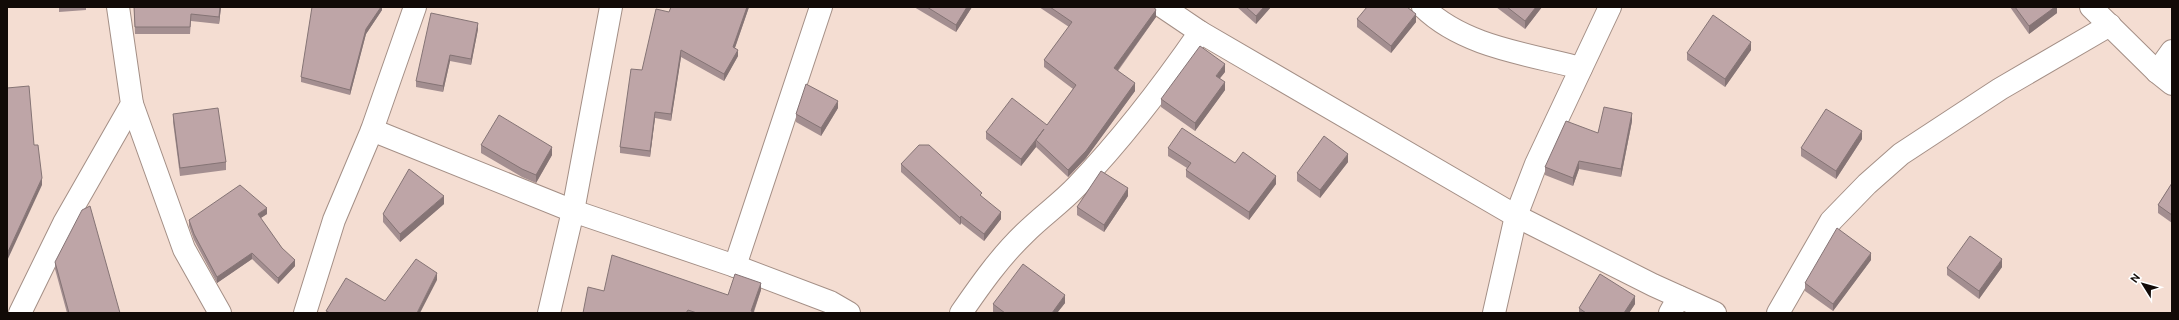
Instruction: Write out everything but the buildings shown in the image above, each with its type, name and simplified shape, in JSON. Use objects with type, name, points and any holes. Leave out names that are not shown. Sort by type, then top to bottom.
[{"type":"street","points":[[118,7],[132,104],[184,249],[220,313]]},
{"type":"street","points":[[305,313],[334,220],[372,130],[415,7]]},
{"type":"street","points":[[549,313],[573,211],[611,7]]},
{"type":"street","points":[[735,266],[821,7]]},
{"type":"street","points":[[1163,7],[1200,32],[1516,216],[1675,305],[1715,313]]},
{"type":"street","points":[[1422,7],[1436,20],[1463,36],[1581,68]]},
{"type":"street","points":[[1494,313],[1516,216],[1536,164],[1610,7]]},
{"type":"street","points":[[2091,7],[2164,78],[2172,51]]},
{"type":"street","points":[[1778,313],[1831,221],[1867,184],[1902,154],[2000,89],[2110,25]]},
{"type":"street","points":[[961,313],[990,270],[1025,232],[1075,188],[1116,144],[1166,82],[1200,32]]},
{"type":"street","points":[[20,313],[64,223],[132,104]]},
{"type":"street","points":[[372,130],[573,211],[735,266],[830,302],[849,313]]}]
